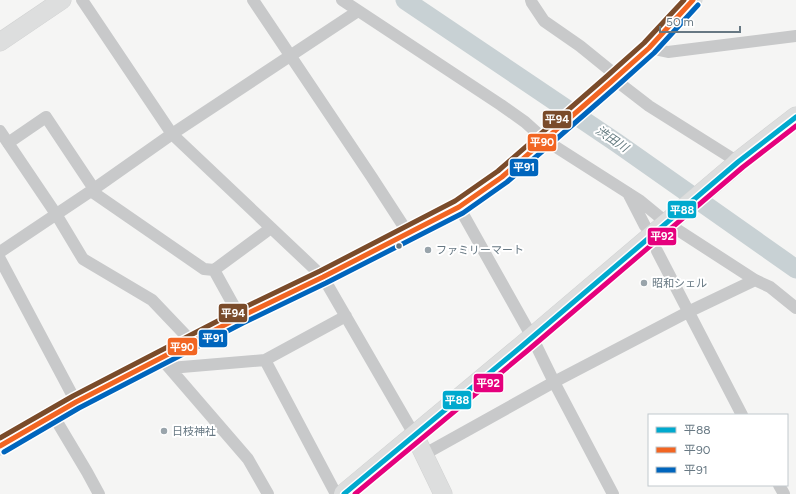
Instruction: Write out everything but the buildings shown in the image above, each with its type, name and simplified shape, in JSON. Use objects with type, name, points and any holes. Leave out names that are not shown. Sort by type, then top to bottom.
[{"type":"main road","points":[[344,494],[415,436],[736,165],[796,117]]},
{"type":"street","points":[[0,42],[62,0]]},
{"type":"street","points":[[82,0],[172,134],[323,277],[415,436],[443,494]]},
{"type":"street","points":[[253,0],[408,234]]},
{"type":"street","points":[[342,0],[501,105],[755,280],[770,287],[796,308]]},
{"type":"street","points":[[532,0],[532,3],[544,21],[580,46],[614,79],[649,106],[736,165]]},
{"type":"street","points":[[0,446],[76,402],[166,363],[192,342],[459,207],[502,177],[614,79],[648,48],[693,0]]},
{"type":"street","points":[[0,252],[93,190],[172,134],[358,11]]},
{"type":"street","points":[[648,48],[668,52],[796,36]]},
{"type":"street","points":[[8,143],[46,117],[93,190],[204,269],[214,270],[271,228]]},
{"type":"street","points":[[0,131],[56,214],[83,259],[152,300],[192,342]]},
{"type":"street","points":[[627,192],[645,226]]},
{"type":"street","points":[[459,207],[532,337],[613,494]]},
{"type":"street","points":[[657,251],[741,414]]},
{"type":"street","points":[[0,259],[76,402]]},
{"type":"street","points":[[214,270],[240,317]]},
{"type":"street","points":[[423,455],[554,382],[688,312],[755,280]]},
{"type":"street","points":[[166,363],[265,360],[346,316]]},
{"type":"street","points":[[265,360],[336,494]]},
{"type":"street","points":[[166,363],[248,459],[268,494]]},
{"type":"street","points":[[53,415],[99,494]]},
{"type":"waterway","name":"渋田川","points":[[405,0],[617,143],[796,269]]},
{"type":"transit line","name":"平94","points":[[0,438],[73,396],[455,201],[498,171],[606,77],[644,43],[684,0]]},
{"type":"transit line","name":"平90","points":[[0,446],[76,402],[240,317],[323,277],[459,207],[502,177],[611,82],[649,48],[693,0]]},
{"type":"transit line","name":"平91","points":[[4,452],[79,408],[243,323],[326,283],[463,213],[507,182],[616,87],[654,53],[698,5]]},
{"type":"transit line","name":"平88","points":[[344,494],[522,346],[738,162],[796,117]]},
{"type":"transit line","name":"平92","points":[[355,494],[527,351],[743,167],[796,126]]},
{"type":"place","name":"ファミリーマート","points":[[428,250]]},
{"type":"place","name":"昭和シェル","points":[[644,283]]},
{"type":"place","name":"日枝神社","points":[[164,431]]}]
